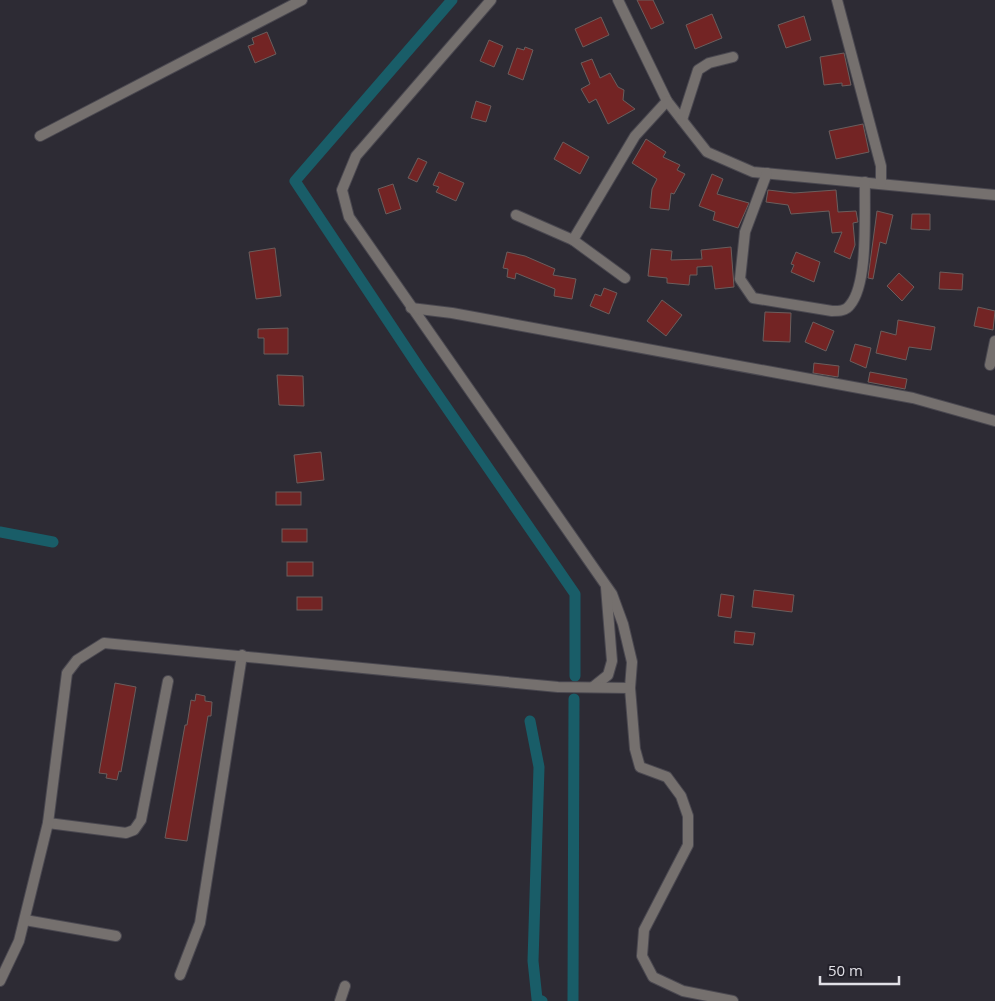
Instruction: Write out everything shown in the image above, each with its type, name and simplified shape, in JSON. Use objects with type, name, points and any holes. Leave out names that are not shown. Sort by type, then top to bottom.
[{"type":"street","points":[[40,136],[302,0]]},
{"type":"street","points":[[491,0],[356,156],[342,190],[349,217],[616,602],[632,662],[630,688],[635,749],[640,767],[668,777],[681,796],[688,816],[688,846],[644,930],[642,956],[653,977],[683,991],[733,1001]]},
{"type":"street","points":[[618,0],[668,101],[707,152],[753,172],[995,195]]},
{"type":"street","points":[[837,0],[881,166],[881,183]]},
{"type":"street","points":[[682,120],[698,70],[709,62],[733,57]]},
{"type":"street","points":[[573,240],[635,136],[668,101]]},
{"type":"street","points":[[766,173],[745,232],[740,279],[753,298],[832,311],[842,311],[850,306],[863,270],[865,182]]},
{"type":"street","points":[[516,215],[573,240],[625,278]]},
{"type":"street","points":[[411,308],[452,313],[913,398],[995,421]]},
{"type":"street","points":[[990,365],[995,341]]},
{"type":"street","points":[[593,688],[608,675],[612,662],[606,587]]},
{"type":"street","points":[[0,981],[19,941],[48,823],[66,673],[77,660],[104,643],[558,687],[630,688]]},
{"type":"street","points":[[180,975],[200,924],[242,655]]},
{"type":"street","points":[[48,823],[126,833],[134,830],[142,820],[168,681]]},
{"type":"street","points":[[25,920],[116,936]]},
{"type":"street","points":[[340,1001],[345,986]]},
{"type":"building","points":[[637,0],[653,0],[664,23],[651,29]]},
{"type":"building","points":[[712,14],[722,38],[695,49],[686,25]]},
{"type":"building","points":[[804,16],[811,40],[786,48],[778,25]]},
{"type":"building","points":[[601,17],[609,35],[583,47],[575,29]]},
{"type":"building","points":[[267,32],[276,54],[255,63],[248,46],[254,44],[252,38]]},
{"type":"building","points":[[489,40],[503,46],[494,67],[480,61]]},
{"type":"building","points":[[525,47],[533,50],[523,80],[508,74],[517,48],[524,50]]},
{"type":"building","points":[[844,53],[851,85],[842,86],[842,83],[824,85],[820,57]]},
{"type":"building","points":[[592,59],[600,78],[610,73],[618,87],[624,90],[623,100],[635,109],[608,124],[596,99],[589,103],[581,89],[590,84],[581,63]]},
{"type":"building","points":[[476,101],[491,106],[486,122],[471,118]]},
{"type":"building","points":[[863,124],[869,152],[836,159],[829,131]]},
{"type":"building","points":[[646,139],[666,152],[663,157],[680,165],[677,170],[685,174],[674,194],[671,193],[669,210],[650,208],[652,189],[657,179],[632,163]]},
{"type":"building","points":[[563,142],[589,157],[580,174],[554,159]]},
{"type":"building","points":[[418,158],[427,162],[417,182],[408,178]]},
{"type":"building","points":[[439,172],[464,183],[456,201],[436,192],[439,187],[433,185]]},
{"type":"building","points":[[712,174],[723,179],[717,194],[749,203],[738,228],[713,220],[715,212],[699,206]]},
{"type":"building","points":[[393,184],[401,209],[386,214],[378,189]]},
{"type":"building","points":[[768,190],[794,193],[836,190],[838,212],[856,211],[858,222],[853,223],[855,245],[850,259],[834,252],[842,232],[832,233],[829,211],[791,214],[788,205],[766,202]]},
{"type":"building","points":[[877,211],[893,215],[886,244],[880,242],[873,279],[868,278]]},
{"type":"building","points":[[912,214],[930,214],[930,230],[911,229]]},
{"type":"building","points":[[731,247],[734,287],[715,289],[712,266],[697,267],[697,275],[690,275],[689,285],[667,283],[667,278],[648,276],[651,249],[672,251],[671,260],[702,259],[701,250]]},
{"type":"building","points":[[275,248],[281,296],[256,299],[249,252]]},
{"type":"building","points":[[507,252],[525,256],[555,269],[553,275],[576,279],[572,299],[554,296],[555,289],[516,273],[515,279],[507,277],[508,269],[503,268]]},
{"type":"building","points":[[796,252],[820,262],[814,282],[791,272],[794,265],[791,264]]},
{"type":"building","points":[[940,272],[963,274],[962,290],[939,289]]},
{"type":"building","points":[[899,273],[914,287],[902,301],[887,286]]},
{"type":"building","points":[[604,288],[617,293],[609,314],[590,306],[595,294],[601,296]]},
{"type":"building","points":[[662,300],[682,315],[666,336],[647,321]]},
{"type":"building","points":[[978,307],[995,311],[993,330],[974,326]]},
{"type":"building","points":[[765,312],[791,313],[790,342],[763,341]]},
{"type":"building","points":[[898,320],[935,327],[931,350],[909,347],[906,360],[876,353],[881,331],[896,335]]},
{"type":"building","points":[[813,322],[834,331],[826,351],[805,342]]},
{"type":"building","points":[[288,328],[288,354],[264,354],[264,338],[258,338],[258,329]]},
{"type":"building","points":[[855,344],[871,348],[866,368],[850,361]]},
{"type":"building","points":[[814,363],[839,366],[838,377],[813,373]]},
{"type":"building","points":[[870,372],[907,379],[905,389],[868,382]]},
{"type":"building","points":[[277,375],[303,376],[304,406],[279,405]]},
{"type":"building","points":[[321,452],[324,480],[297,483],[294,455]]},
{"type":"building","points":[[276,492],[301,492],[301,505],[276,505]]},
{"type":"building","points":[[282,529],[307,529],[307,542],[282,542]]},
{"type":"building","points":[[287,562],[313,562],[313,576],[287,576]]},
{"type":"building","points":[[754,590],[794,595],[792,612],[752,607]]},
{"type":"building","points":[[721,594],[734,596],[731,618],[718,616]]},
{"type":"building","points":[[297,597],[322,597],[322,610],[297,610]]},
{"type":"building","points":[[735,631],[755,633],[753,645],[734,643]]},
{"type":"building","points":[[115,683],[136,687],[121,772],[119,771],[117,780],[106,778],[107,774],[99,773]]},
{"type":"building","points":[[196,694],[205,696],[205,701],[212,702],[187,841],[165,838],[185,725],[187,725],[191,700],[195,701]]},
{"type":"waterway","points":[[452,0],[295,181],[420,369],[575,594],[575,676]]},
{"type":"waterway","points":[[0,532],[53,542]]},
{"type":"waterway","points":[[573,1001],[574,699]]},
{"type":"waterway","points":[[530,721],[539,767],[533,961],[537,999],[542,1001]]}]
